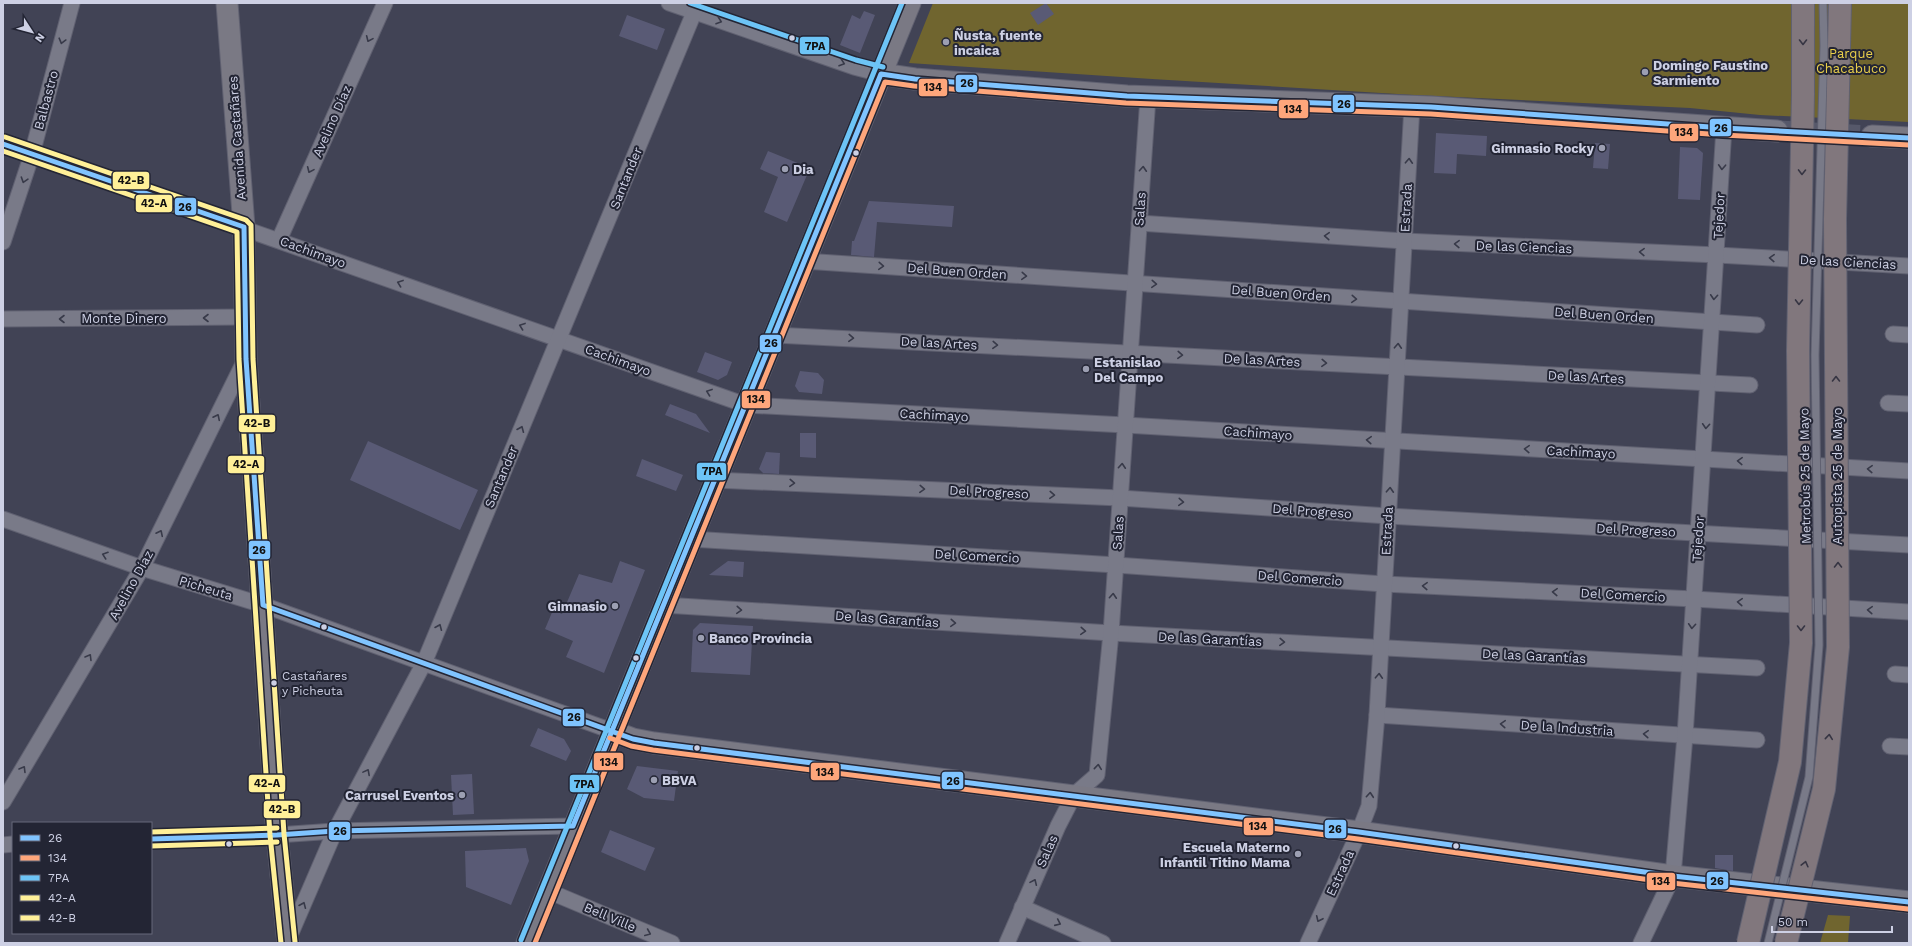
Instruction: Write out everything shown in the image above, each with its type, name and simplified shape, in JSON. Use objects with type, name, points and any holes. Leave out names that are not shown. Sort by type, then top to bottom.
[{"type":"highway","points":[[1748,943],[1790,762],[1801,643],[1798,351],[1803,3]]},
{"type":"highway","name":"Autopista 25 de Mayo","points":[[1786,943],[1824,789],[1838,647],[1835,219],[1840,3]]},
{"type":"street","name":"Balbastro","points":[[3,242],[32,154],[72,3]]},
{"type":"street","name":"Avenida Castañares","points":[[227,3],[244,227],[246,359],[277,835],[288,942]]},
{"type":"street","name":"Avelino Díaz","points":[[279,240],[385,3]]},
{"type":"street","points":[[669,3],[696,8],[854,67],[881,74],[923,80],[1148,97],[1412,106],[1777,131]]},
{"type":"street","points":[[527,943],[573,826],[910,3]]},
{"type":"street","name":"Santander","points":[[288,942],[335,831],[424,663],[696,8]]},
{"type":"street","name":"Salas","points":[[1007,943],[1074,795],[1097,775],[1111,633],[1148,97]]},
{"type":"street","name":"Estrada","points":[[1308,943],[1359,832],[1369,806],[1377,715],[1412,106]]},
{"type":"street","name":"Tejedor","points":[[1641,943],[1673,876],[1685,736],[1704,459],[1724,128]]},
{"type":"street","points":[[1872,136],[1909,138]]},
{"type":"street","name":"Cachimayo","points":[[3,144],[244,227],[746,405],[1125,425],[1392,442],[1909,471]]},
{"type":"street","name":"De las Ciencias","points":[[1139,222],[1404,242],[1717,255],[1909,266]]},
{"type":"street","name":"Del Buen Orden","points":[[804,261],[1757,325]]},
{"type":"street","name":"Monte Dinero","points":[[3,319],[245,318]]},
{"type":"street","name":"De las Artes","points":[[775,334],[1130,352],[1397,368],[1708,382],[1750,386]]},
{"type":"street","points":[[1893,334],[1909,335]]},
{"type":"street","name":"Avelino Díaz","points":[[3,802],[142,568],[246,359]]},
{"type":"street","points":[[1888,403],[1909,404]]},
{"type":"street","name":"Del Progreso","points":[[715,480],[1120,498],[1388,516],[1909,545]]},
{"type":"street","name":"Picheuta","points":[[3,520],[142,568],[263,605],[612,731]]},
{"type":"street","name":"Del Comercio","points":[[691,539],[1116,564],[1384,584],[1694,599],[1909,612]]},
{"type":"street","name":"De las Garantías","points":[[664,605],[1111,633],[1757,668]]},
{"type":"street","name":"De la Industria","points":[[1377,715],[1757,740]]},
{"type":"street","points":[[612,731],[633,739],[654,743],[1359,832],[1673,876],[1909,902]]},
{"type":"street","points":[[1890,746],[1909,746]]},
{"type":"street","points":[[152,840],[335,831],[573,826]]},
{"type":"street","name":"Bell Ville","points":[[548,891],[672,943]]},
{"type":"street","points":[[1022,907],[1103,943]]},
{"type":"lane","name":"Metrobús 25 de Mayo","points":[[1768,943],[1810,777],[1819,645],[1815,354],[1824,46],[1823,3]]},
{"type":"green space","name":"Parque Chacabuco","points":[[933,3],[1909,3],[1909,122],[1760,115],[1690,108],[1414,95],[909,63]]},
{"type":"green space","points":[[1828,915],[1850,916],[1848,943],[1820,943]]},
{"type":"building","points":[[1046,3],[1054,14],[1038,25],[1030,13]]},
{"type":"building","points":[[864,11],[875,15],[860,53],[840,45],[852,15],[860,19]]},
{"type":"building","points":[[627,15],[665,29],[657,50],[619,36]]},
{"type":"building","points":[[1436,133],[1487,136],[1486,156],[1457,154],[1456,174],[1434,173]]},
{"type":"building","points":[[1595,143],[1610,144],[1608,169],[1593,168]]},
{"type":"building","points":[[1680,147],[1697,148],[1703,153],[1700,200],[1678,199]]},
{"type":"building","points":[[768,151],[810,168],[787,222],[764,212],[778,177],[760,169]]},
{"type":"building","points":[[869,201],[954,206],[952,227],[877,222],[874,257],[851,255],[852,241],[854,241]]},
{"type":"building","points":[[705,352],[732,362],[727,375],[718,380],[697,372]]},
{"type":"building","points":[[800,371],[818,373],[824,380],[822,394],[799,392],[795,386]]},
{"type":"building","points":[[670,404],[696,414],[710,433],[665,415]]},
{"type":"building","points":[[800,433],[816,433],[816,458],[800,457]]},
{"type":"building","points":[[368,441],[478,490],[460,530],[350,480]]},
{"type":"building","points":[[766,452],[780,453],[779,474],[763,473],[759,469]]},
{"type":"building","points":[[642,459],[683,475],[676,491],[636,476]]},
{"type":"building","points":[[620,561],[645,570],[604,673],[566,657],[573,641],[545,629],[553,610],[562,614],[579,574],[612,583]]},
{"type":"building","points":[[728,561],[744,562],[743,577],[709,575]]},
{"type":"building","points":[[700,623],[753,626],[750,675],[691,672],[693,630]]},
{"type":"building","points":[[538,728],[564,739],[571,751],[566,761],[530,746]]},
{"type":"building","name":"BBVA","points":[[637,766],[678,771],[674,801],[644,798],[627,789]]},
{"type":"building","name":"Carrusel Eventos","points":[[472,774],[474,814],[453,815],[451,775]]},
{"type":"building","points":[[610,830],[655,848],[645,871],[601,852]]},
{"type":"building","points":[[526,848],[529,861],[511,905],[466,887],[465,851]]},
{"type":"building","points":[[1715,855],[1733,855],[1733,871],[1715,868]]},
{"type":"tunnel","points":[[1777,131],[1872,136]]},
{"type":"transit line","name":"7PA","points":[[690,3],[856,60],[883,67]]},
{"type":"transit line","name":"7PA","points":[[521,940],[902,3]]},
{"type":"transit line","name":"26","points":[[152,839],[277,835],[335,831],[573,826],[881,74],[915,79],[1127,96],[1431,107],[1724,128],[1909,138]]},
{"type":"transit line","name":"134","points":[[535,943],[885,82],[914,86],[1126,103],[1431,114],[1723,135],[1909,145]]},
{"type":"transit line","name":"42-B","points":[[5,137],[246,220],[251,225],[253,359],[284,834],[295,942]]},
{"type":"transit line","name":"26","points":[[3,144],[244,227],[246,359],[263,605],[633,739],[654,743],[1359,832],[1673,876],[1909,902]]},
{"type":"transit line","name":"42-A","points":[[3,151],[237,232],[239,359],[270,835],[281,943]]},
{"type":"transit line","name":"134","points":[[610,738],[631,746],[653,750],[1358,839],[1672,883],[1908,909]]},
{"type":"transit line","name":"42-B","points":[[152,832],[277,828]]},
{"type":"transit line","name":"42-A","points":[[152,846],[277,842]]},
{"type":"place","name":"Ñusta, fuente incaica","points":[[946,42]]},
{"type":"place","name":"Domingo Faustino Sarmiento","points":[[1645,72]]},
{"type":"place","name":"Gimnasio Rocky","points":[[1602,148]]},
{"type":"place","name":"Dia","points":[[785,169]]},
{"type":"place","name":"Estanislao Del Campo","points":[[1086,369]]},
{"type":"place","name":"Gimnasio","points":[[615,606]]},
{"type":"place","name":"Banco Provincia","points":[[701,638]]},
{"type":"place","name":"Castañares y Picheuta","points":[[274,683]]},
{"type":"place","name":"BBVA","points":[[654,780]]},
{"type":"place","name":"Carrusel Eventos","points":[[462,795]]},
{"type":"place","name":"Escuela Materno Infantil Titino Mama","points":[[1298,854]]}]
